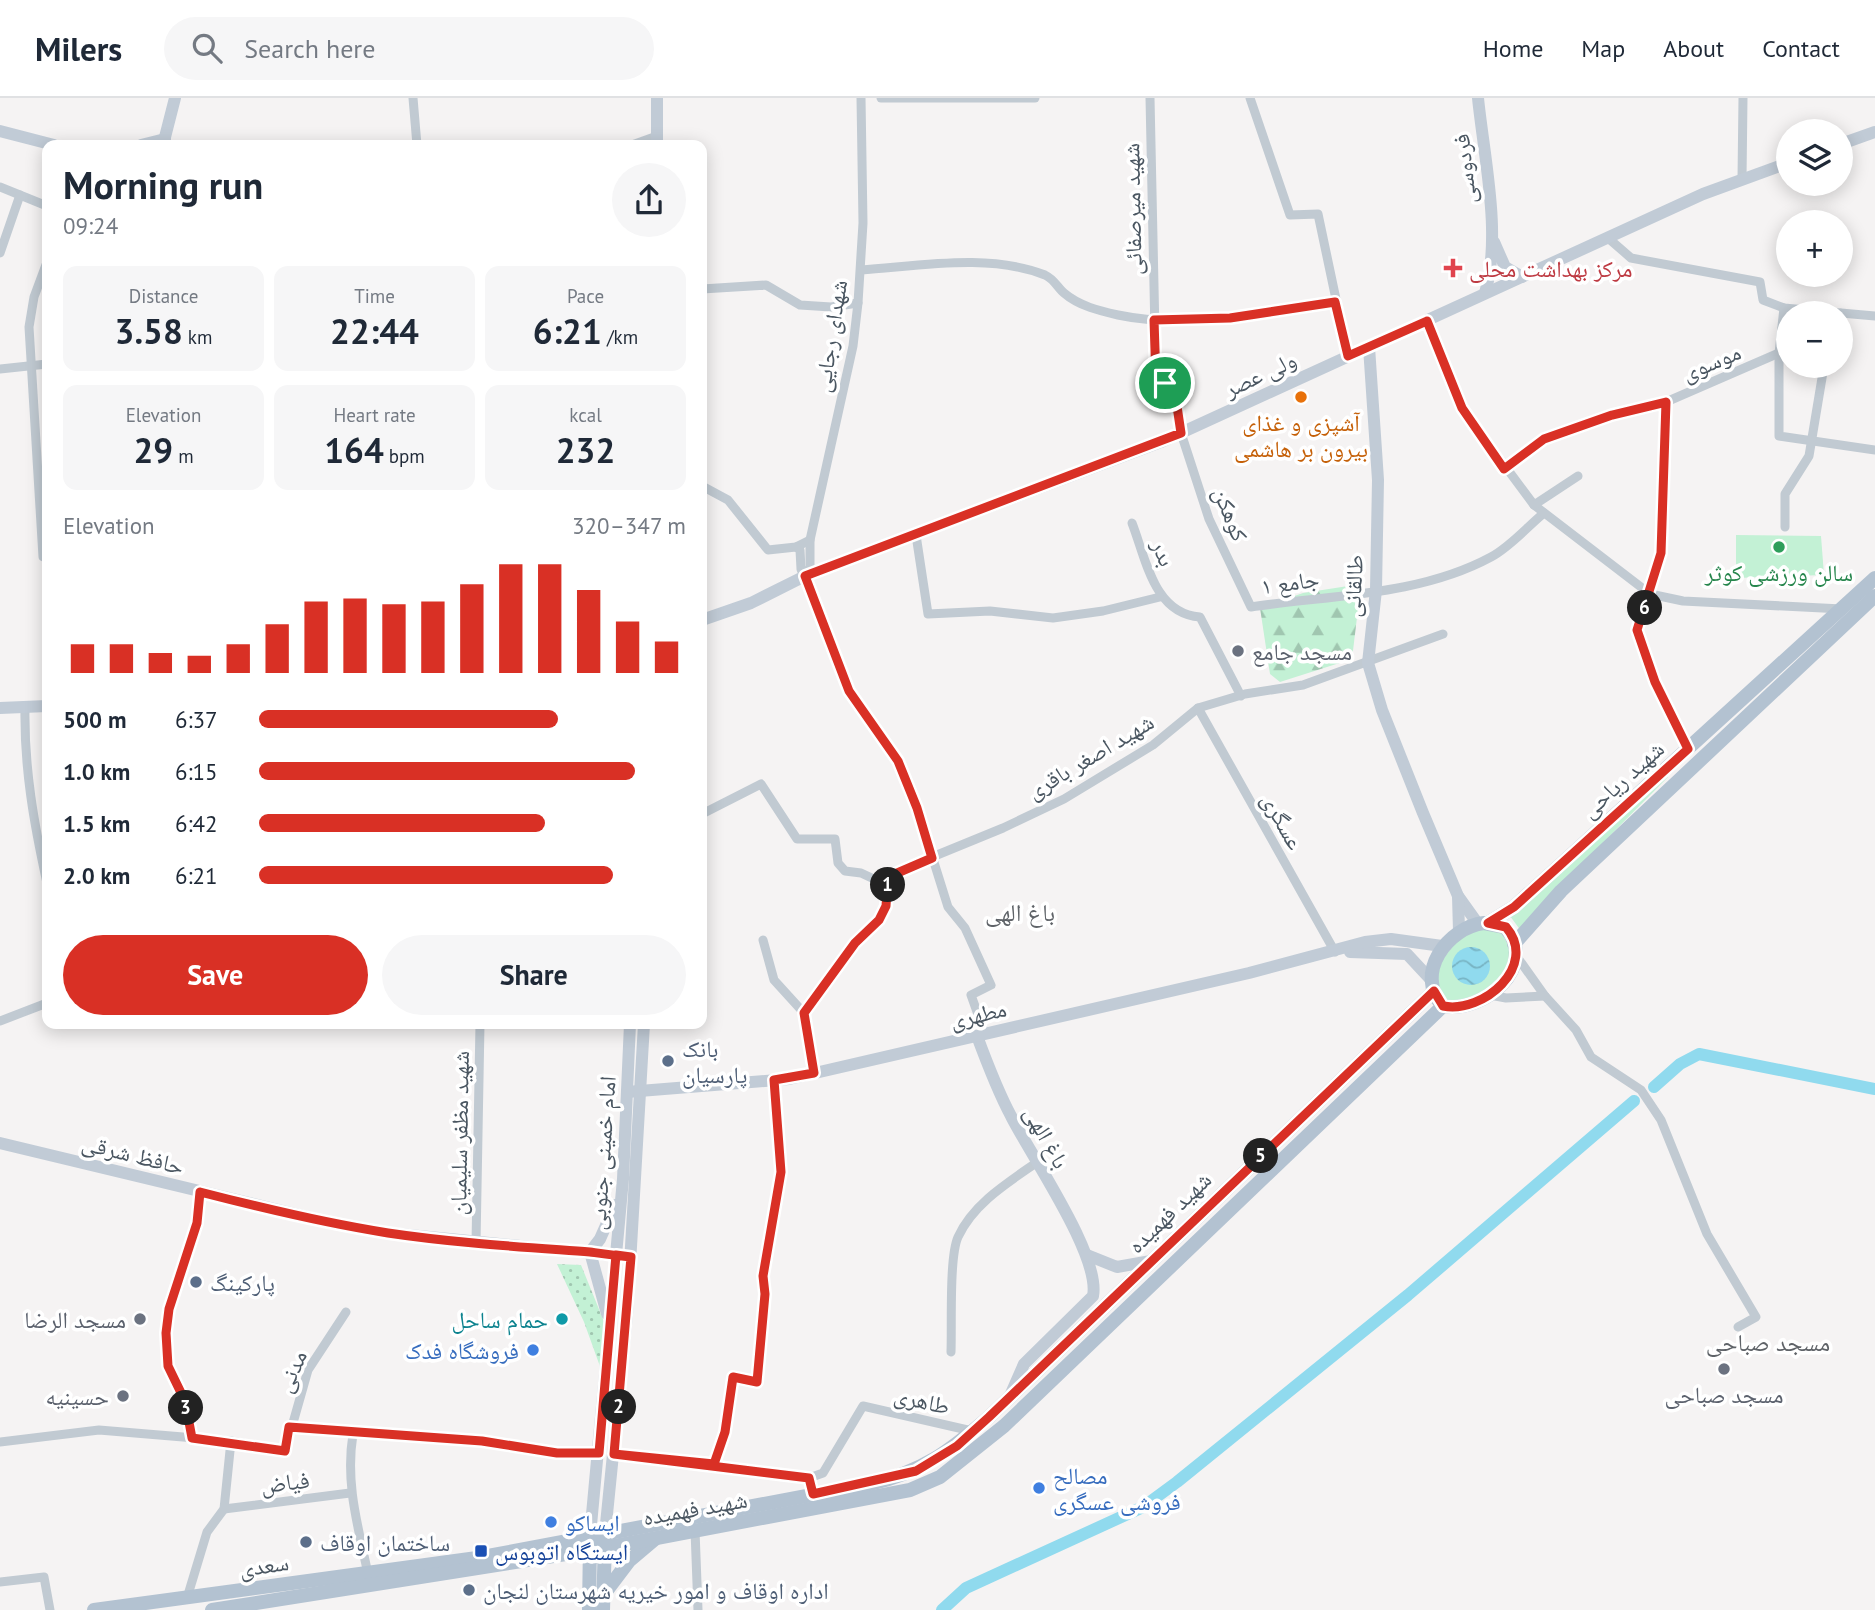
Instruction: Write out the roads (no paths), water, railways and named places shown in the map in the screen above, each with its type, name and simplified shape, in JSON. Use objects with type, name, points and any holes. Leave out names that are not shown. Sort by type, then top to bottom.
[{"type":"main road","name":"شهید ریاحی","points":[[1483,923],[1514,907],[1875,578]]},
{"type":"main road","name":"شهید ریاحی","points":[[1515,949],[1561,891],[1875,596]]},
{"type":"main road","points":[[1483,923],[1506,927],[1515,949],[1512,971],[1490,995],[1476,1004],[1456,1009],[1443,1006],[1433,987],[1442,946],[1459,931],[1483,923]]},
{"type":"main road","name":"شهید فهمیده","points":[[598,1542],[916,1471],[957,1446],[1433,987]]},
{"type":"main road","name":"شهید فهمیده","points":[[598,1542],[656,1538],[848,1504],[910,1490],[940,1477],[1004,1426],[1443,1006]]},
{"type":"main road","points":[[604,1594],[629,1561],[656,1538]]},
{"type":"main road","points":[[598,1542],[604,1594],[603,1610]]},
{"type":"main road","points":[[589,1610],[598,1542]]},
{"type":"main road","name":"سعدی","points":[[212,1610],[369,1580],[598,1542]]},
{"type":"main road","name":"سعدی","points":[[94,1610],[186,1604],[369,1580]]},
{"type":"street","points":[[164,140],[175,98]]},
{"type":"street","points":[[413,98],[417,140]]},
{"type":"street","points":[[657,98],[657,140]]},
{"type":"street","name":"شهدای رجایی","points":[[805,576],[810,567],[810,540],[853,346],[861,270],[861,98]]},
{"type":"street","points":[[881,98],[1035,98]]},
{"type":"street","name":"شهید میرصفائی","points":[[1150,98],[1156,380],[1165,383],[1175,393],[1181,433]]},
{"type":"street","points":[[1250,98],[1290,215],[1318,215],[1348,356]]},
{"type":"street","name":"فردوسی","points":[[1478,98],[1492,261],[1485,293]]},
{"type":"street","points":[[1742,180],[1743,98]]},
{"type":"street","points":[[0,131],[42,142]]},
{"type":"street","points":[[1853,140],[1875,132]]},
{"type":"street","name":"ولی عصر","points":[[707,618],[751,603],[805,576],[1181,433],[1703,194],[1776,167]]},
{"type":"street","points":[[0,187],[42,204]]},
{"type":"street","points":[[0,253],[20,195]]},
{"type":"street","name":"فردوسی","points":[[1491,235],[1505,267],[1522,277]]},
{"type":"street","points":[[1608,238],[1631,258],[1760,282],[1763,300],[1776,305]]},
{"type":"street","points":[[861,270],[967,263],[1021,267],[1049,277],[1065,294],[1093,309],[1154,320],[1230,318],[1335,302]]},
{"type":"street","points":[[42,276],[34,298],[29,327],[42,542]]},
{"type":"street","points":[[707,289],[766,285],[800,305],[831,307],[858,303]]},
{"type":"street","points":[[1853,314],[1875,316]]},
{"type":"street","points":[[1427,321],[1462,408],[1504,469],[1534,505],[1650,594],[1683,601],[1843,609]]},
{"type":"street","name":"طالقانی","points":[[1369,347],[1378,480],[1376,590],[1368,663],[1382,710],[1458,896]]},
{"type":"street","name":"موسوی","points":[[1504,469],[1544,439],[1612,415],[1666,402],[1776,355]]},
{"type":"street","points":[[0,369],[42,364]]},
{"type":"street","points":[[1779,378],[1779,436],[1875,450]]},
{"type":"street","points":[[1785,527],[1785,494],[1809,456],[1822,378]]},
{"type":"street","points":[[1666,402],[1661,553],[1637,630],[1655,682],[1688,749]]},
{"type":"street","name":"کوهکن","points":[[1181,433],[1209,519],[1251,607]]},
{"type":"street","points":[[1534,505],[1578,476]]},
{"type":"street","points":[[707,489],[728,500],[768,550],[796,547],[810,540]]},
{"type":"street","name":"جامع ۱","points":[[1251,607],[1405,587],[1473,566],[1494,556],[1544,513]]},
{"type":"street","name":"بدر","points":[[1132,523],[1160,597]]},
{"type":"street","points":[[916,535],[928,614],[990,611],[1053,618],[1103,611],[1160,597],[1185,616],[1200,617],[1241,695]]},
{"type":"street","points":[[796,547],[800,550],[805,576],[849,691],[898,761],[917,808],[947,907],[965,928],[991,985],[971,995],[981,1035]]},
{"type":"street","name":"شهید اصغر باقری","points":[[888,877],[1064,799],[1153,745],[1198,708],[1241,695],[1303,685],[1443,634]]},
{"type":"street","points":[[0,708],[42,706]]},
{"type":"street","points":[[25,708],[24,755],[42,859]]},
{"type":"street","name":"عسگری","points":[[1198,708],[1335,952]]},
{"type":"street","points":[[707,811],[761,784],[797,839],[835,839],[838,863],[845,871],[861,873],[876,880],[888,877],[886,906],[879,920],[855,943],[804,1013]]},
{"type":"street","points":[[1458,896],[1483,923]]},
{"type":"street","points":[[1458,896],[1459,931]]},
{"type":"street","points":[[1335,952],[1365,942],[1391,939],[1442,946]]},
{"type":"street","points":[[764,940],[774,980],[804,1013],[814,1073]]},
{"type":"street","points":[[1515,949],[1545,996],[1576,1030],[1591,1057],[1641,1090],[1665,1127],[1707,1234],[1756,1317],[1738,1327]]},
{"type":"street","points":[[1335,952],[1407,954],[1433,987]]},
{"type":"street","name":"مطهری","points":[[627,1092],[774,1080],[814,1073],[1335,952]]},
{"type":"street","points":[[1490,995],[1506,998],[1545,996]]},
{"type":"street","points":[[0,1021],[42,1005]]},
{"type":"street","name":"شهید مظفر سلیمیان","points":[[477,1243],[481,1029]]},
{"type":"street","name":"امام خمینی جنوبی","points":[[598,1542],[599,1453],[622,1179],[630,1029]]},
{"type":"street","name":"امام خمینی جنوبی","points":[[598,1542],[614,1454],[631,1257],[644,1029]]},
{"type":"street","name":"باغ الهی","points":[[981,1035],[995,1085],[1087,1255],[1096,1284],[1093,1296],[1024,1364],[1010,1396]]},
{"type":"street","points":[[714,1464],[725,1432],[733,1377],[757,1382],[765,1294],[763,1276],[781,1172],[774,1080]]},
{"type":"street","name":"حافظ شرقی","points":[[0,1143],[308,1219],[389,1233],[631,1257]]},
{"type":"street","points":[[951,1352],[956,1240],[970,1217],[997,1191],[1036,1163]]},
{"type":"street","points":[[610,1325],[590,1252],[611,1217],[622,1179]]},
{"type":"street","points":[[192,1438],[185,1401],[168,1366],[166,1333],[169,1309],[197,1223],[200,1192]]},
{"type":"street","points":[[1087,1255],[1117,1267],[1151,1261]]},
{"type":"street","name":"مدنی","points":[[231,1441],[285,1451],[289,1427],[308,1370],[346,1312]]},
{"type":"street","name":"طاهری","points":[[809,1478],[823,1474],[863,1406],[972,1431]]},
{"type":"street","points":[[289,1427],[353,1434],[482,1441],[557,1453],[599,1453]]},
{"type":"street","points":[[0,1442],[99,1430],[231,1441],[225,1509],[207,1532],[186,1604]]},
{"type":"street","points":[[353,1434],[349,1462],[350,1493],[369,1580]]},
{"type":"street","points":[[614,1454],[714,1464],[809,1478],[813,1494]]},
{"type":"street","name":"فیاض","points":[[225,1509],[350,1493]]},
{"type":"street","points":[[695,1530],[698,1610]]},
{"type":"street","points":[[0,1582],[44,1577],[50,1610]]},
{"type":"water","points":[[1471,947],[1485,952],[1490,966],[1485,980],[1471,985],[1457,980],[1452,966],[1457,952]]},
{"type":"waterway","points":[[1654,1087],[1680,1064],[1699,1054],[1875,1089]]},
{"type":"waterway","points":[[942,1610],[966,1588],[1143,1507],[1177,1482],[1408,1295],[1634,1101]]},
{"type":"place","name":"مرکز بهداشت محلی","points":[[1453,268]]},
{"type":"place","name":"آشپزی و غذای بیرون بر هاشمی","points":[[1301,397]]},
{"type":"place","name":"سالن ورزشی کوثر","points":[[1779,547]]},
{"type":"place","name":"مسجد جامع","points":[[1238,651]]},
{"type":"place","name":"بانک پارسیان","points":[[668,1061]]},
{"type":"place","name":"پارکینگ","points":[[196,1282]]},
{"type":"place","name":"مسجد الرضا","points":[[140,1319]]},
{"type":"place","name":"حمام ساحل","points":[[562,1319]]},
{"type":"place","name":"فروشگاه فدک","points":[[533,1350]]},
{"type":"place","name":"مسجد صباحی","points":[[1724,1369]]},
{"type":"place","name":"حسینیه","points":[[123,1396]]},
{"type":"place","name":"مصالح فروشی عسگری","points":[[1039,1488]]},
{"type":"place","name":"ایساکو","points":[[551,1522]]},
{"type":"place","name":"ساختمان اوقاف","points":[[306,1542]]},
{"type":"place","name":"ایستگاه اتوبوس","points":[[481,1551]]},
{"type":"place","name":"اداره اوقاف و امور خیریه شهرستان لنجان","points":[[469,1590]]},
{"type":"district","name":"باغ الهی","points":[[1020,912]]},
{"type":"district","name":"مسجد صباحی","points":[[1768,1342]]}]
